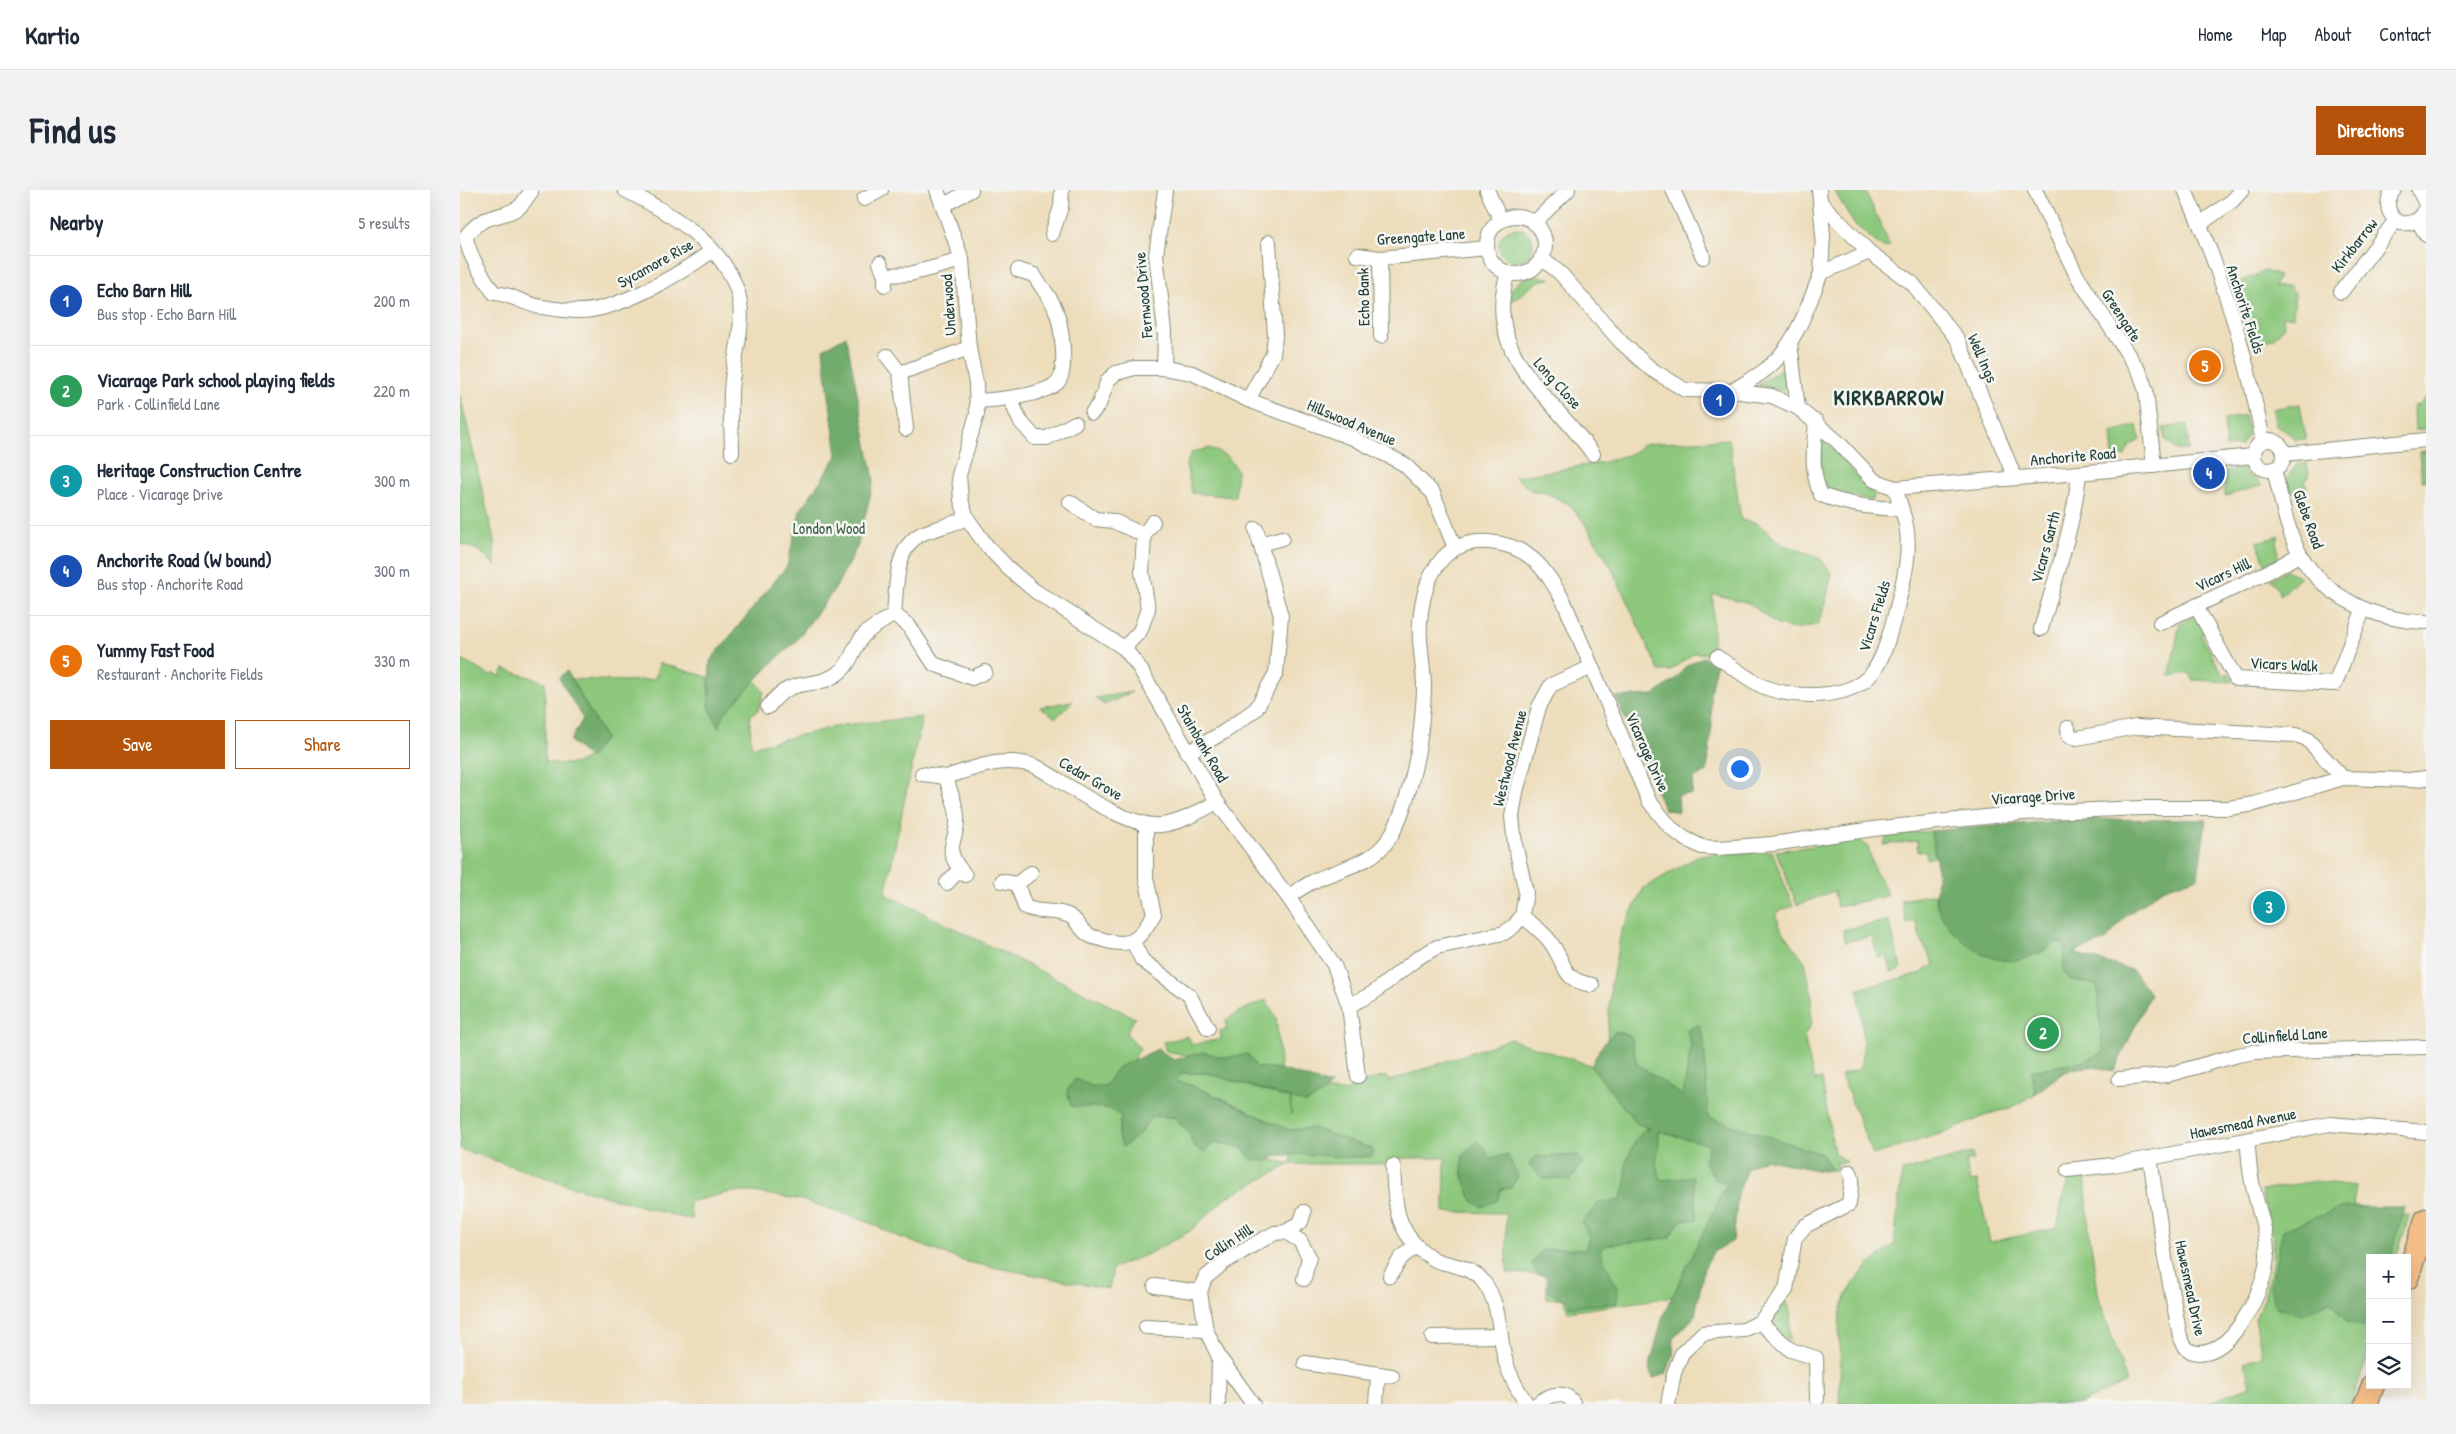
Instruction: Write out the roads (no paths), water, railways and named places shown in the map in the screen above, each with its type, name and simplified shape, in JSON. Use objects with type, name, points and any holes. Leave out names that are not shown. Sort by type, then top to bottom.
[{"type":"highway","points":[[2411,1266],[2426,1220]]},
{"type":"highway","points":[[2366,1404],[2372,1389]]},
{"type":"street","points":[[624,190],[679,220],[712,251],[732,278],[738,294],[739,336],[731,391],[732,453]]},
{"type":"street","points":[[864,199],[881,190]]},
{"type":"street","name":"Underwood","points":[[937,190],[944,205],[962,260],[969,348],[977,402],[977,414],[959,475]]},
{"type":"street","points":[[944,205],[971,190]]},
{"type":"street","points":[[1052,234],[1061,207],[1062,190]]},
{"type":"street","points":[[1487,190],[1501,221]]},
{"type":"street","points":[[1534,223],[1568,190]]},
{"type":"street","points":[[1673,190],[1704,257]]},
{"type":"street","name":"Greengate","points":[[2035,190],[2076,276],[2140,373],[2146,391],[2154,466]]},
{"type":"street","name":"Anchorite Fields","points":[[2184,190],[2200,224],[2241,342],[2263,441]]},
{"type":"street","points":[[2200,224],[2232,201],[2242,190]]},
{"type":"street","name":"Kirkbarrow","points":[[2394,190],[2388,203],[2391,215],[2396,220],[2407,224],[2418,220]]},
{"type":"street","points":[[2419,190],[2426,204],[2422,216],[2418,220],[2426,235]]},
{"type":"street","name":"Fernwood Drive","points":[[1164,191],[1157,232],[1156,255],[1165,331],[1164,368]]},
{"type":"street","name":"Sycamore Rise","points":[[530,192],[520,208],[489,217],[474,226],[466,236],[466,243],[494,294],[505,294],[540,307],[582,311],[623,301],[665,281],[712,251]]},
{"type":"street","name":"Well Ings","points":[[1820,197],[1870,252],[1912,282],[1958,340],[2015,478]]},
{"type":"street","name":"Well Ings","points":[[1732,391],[1766,370],[1790,343],[1803,319],[1821,273],[1823,235],[1820,197]]},
{"type":"street","points":[[1518,217],[1534,223],[1544,237],[1545,246],[1541,258],[1533,268],[1525,272],[1508,273],[1494,264],[1487,248],[1490,233],[1501,221],[1518,217]]},
{"type":"street","name":"Kirkbarrow","points":[[2341,292],[2396,220]]},
{"type":"street","points":[[1248,400],[1273,354],[1275,336],[1269,242]]},
{"type":"street","name":"Greengate Lane","points":[[1357,255],[1380,258],[1487,248]]},
{"type":"street","points":[[1821,273],[1870,252]]},
{"type":"street","name":"Echo Bank","points":[[1380,258],[1381,336]]},
{"type":"street","points":[[1541,258],[1560,274],[1621,342],[1651,369],[1685,390],[1732,391],[1772,396],[1798,408],[1816,421],[1874,480],[1895,488]]},
{"type":"street","name":"Underwood","points":[[883,274],[910,274],[962,260]]},
{"type":"street","points":[[977,402],[1010,398],[1057,383],[1062,373],[1062,345],[1056,310],[1034,275],[1018,270]]},
{"type":"street","name":"Long Close","points":[[1508,273],[1501,306],[1503,330],[1519,367],[1575,429],[1593,454]]},
{"type":"street","points":[[1790,343],[1798,408]]},
{"type":"street","name":"Underwood","points":[[900,373],[969,348]]},
{"type":"street","points":[[888,356],[900,373],[906,429]]},
{"type":"street","name":"Hillswood Avenue","points":[[1092,413],[1101,399],[1108,380],[1116,373],[1135,368],[1164,368],[1192,373],[1248,400],[1355,439],[1404,464],[1433,493],[1455,548]]},
{"type":"street","points":[[1010,398],[1020,421],[1035,438],[1047,438],[1074,424]]},
{"type":"street","points":[[1816,421],[1812,462],[1814,478],[1821,495],[1844,503],[1870,508],[1901,509]]},
{"type":"street","points":[[2284,454],[2426,440]]},
{"type":"street","points":[[2263,441],[2275,441],[2282,448],[2284,454],[2282,463],[2274,470],[2260,468],[2254,456],[2256,446],[2263,441]]},
{"type":"street","name":"Anchorite Road","points":[[1895,488],[2254,456]]},
{"type":"street","name":"Glebe Road","points":[[2274,470],[2286,515],[2300,554],[2313,573],[2363,610],[2390,617],[2426,622]]},
{"type":"street","name":"Vicars Garth","points":[[2041,629],[2065,542],[2078,488],[2079,473]]},
{"type":"street","name":"Stainbank Road","points":[[959,475],[961,500],[967,518],[986,545],[1035,591],[1124,648],[1139,667],[1217,802],[1288,897],[1334,965],[1349,1006],[1358,1076]]},
{"type":"street","name":"Vicars Fields","points":[[1717,657],[1761,685],[1789,694],[1820,696],[1841,692],[1872,673],[1885,650],[1902,588],[1907,552],[1906,526],[1895,488]]},
{"type":"street","points":[[1070,502],[1095,519],[1113,521],[1144,534]]},
{"type":"street","points":[[768,707],[777,695],[797,684],[824,681],[842,670],[865,634],[894,614],[900,561],[908,544],[924,532],[951,526],[967,518]]},
{"type":"street","points":[[1124,648],[1140,631],[1148,609],[1142,572],[1144,534],[1153,522]]},
{"type":"street","points":[[1187,753],[1224,732],[1256,709],[1276,673],[1281,616],[1256,529]]},
{"type":"street","points":[[1260,544],[1282,538]]},
{"type":"street","name":"Vicarage Drive","points":[[1288,897],[1311,883],[1374,855],[1388,840],[1395,827],[1410,786],[1422,720],[1424,688],[1420,624],[1425,589],[1440,560],[1455,548],[1478,541],[1499,543],[1520,549],[1535,560],[1548,574],[1564,602],[1649,801],[1670,827],[1684,838],[1702,847],[1772,844],[1887,828],[2022,813],[2142,808],[2229,808],[2254,804],[2343,778],[2409,780],[2426,778]]},
{"type":"street","name":"Vicars Hill","points":[[2160,623],[2278,567],[2300,554]]},
{"type":"street","name":"Vicars Walk","points":[[2196,606],[2236,679],[2335,684],[2363,610]]},
{"type":"street","points":[[894,614],[909,626],[934,664],[972,678],[985,672]]},
{"type":"street","name":"Westwood Avenue","points":[[1522,916],[1526,892],[1515,844],[1512,817],[1516,792],[1539,707],[1551,685],[1592,667]]},
{"type":"street","points":[[2068,728],[2069,736],[2083,744],[2136,727],[2296,735],[2307,739],[2343,778]]},
{"type":"street","name":"Cedar Grove","points":[[922,774],[946,778],[984,764],[1009,761],[1024,762],[1037,767],[1120,815],[1146,825],[1162,825],[1185,818],[1217,802]]},
{"type":"street","points":[[946,778],[957,815],[957,826],[951,851],[956,864],[963,872],[947,883]]},
{"type":"street","points":[[1017,884],[1025,907],[1037,913],[1054,911],[1071,917],[1089,935],[1116,944],[1133,942],[1143,933],[1154,914],[1146,878],[1146,825]]},
{"type":"street","points":[[1017,884],[1031,873]]},
{"type":"street","points":[[1002,880],[1017,884]]},
{"type":"street","points":[[1349,1006],[1373,993],[1419,957],[1437,947],[1504,934],[1522,916],[1554,946],[1560,962],[1569,976],[1580,983],[1592,985]]},
{"type":"street","points":[[1133,942],[1142,960],[1189,996],[1208,1028]]},
{"type":"street","name":"Collinfield Lane","points":[[2119,1079],[2168,1076],[2254,1052],[2426,1048]]},
{"type":"street","name":"Hawesmead Avenue","points":[[2068,1170],[2150,1158],[2330,1124],[2426,1132]]},
{"type":"street","name":"Hawesmead Drive","points":[[2150,1158],[2165,1258],[2180,1336],[2184,1346],[2192,1352],[2203,1353],[2215,1350],[2227,1341],[2256,1299],[2267,1264],[2265,1240],[2252,1181],[2248,1140]]},
{"type":"street","points":[[1393,1166],[1395,1197],[1402,1228],[1416,1246],[1433,1260],[1461,1267],[1481,1278],[1495,1300],[1506,1363],[1516,1388],[1527,1404]]},
{"type":"street","points":[[1668,1404],[1674,1373],[1682,1353],[1703,1333],[1744,1330],[1760,1322],[1786,1290],[1795,1238],[1805,1226],[1849,1204],[1852,1179],[1850,1172]]},
{"type":"street","name":"Collin Hill","points":[[1200,1292],[1206,1278],[1223,1263],[1275,1233],[1286,1232],[1301,1222],[1304,1212]]},
{"type":"street","points":[[1286,1232],[1300,1241],[1309,1257],[1304,1279]]},
{"type":"street","points":[[1390,1276],[1401,1258],[1416,1246]]},
{"type":"street","points":[[1155,1286],[1200,1292],[1206,1330],[1219,1357],[1253,1404]]},
{"type":"street","points":[[1760,1322],[1790,1350],[1816,1358],[1816,1399]]},
{"type":"street","points":[[1146,1327],[1206,1330]]},
{"type":"street","points":[[1432,1337],[1501,1336]]},
{"type":"street","points":[[1218,1404],[1219,1357]]},
{"type":"street","points":[[1305,1363],[1385,1376],[1376,1404]]},
{"type":"street","points":[[1537,1404],[1554,1394],[1570,1400]]},
{"type":"place","name":"Yummy Fast Food","points":[[2205,366]]},
{"type":"place","name":"Echo Barn Hill","points":[[1719,400]]},
{"type":"place","name":"Anchorite Road (W bound)","points":[[2209,473]]},
{"type":"place","name":"Heritage Construction Centre","points":[[2269,907]]},
{"type":"place","name":"Vicarage Park school playing fields","points":[[2043,1033]]},
{"type":"district","name":"KIRKBARROW","points":[[1889,397]]},
{"type":"park label","name":"London Wood","points":[[829,528]]}]
